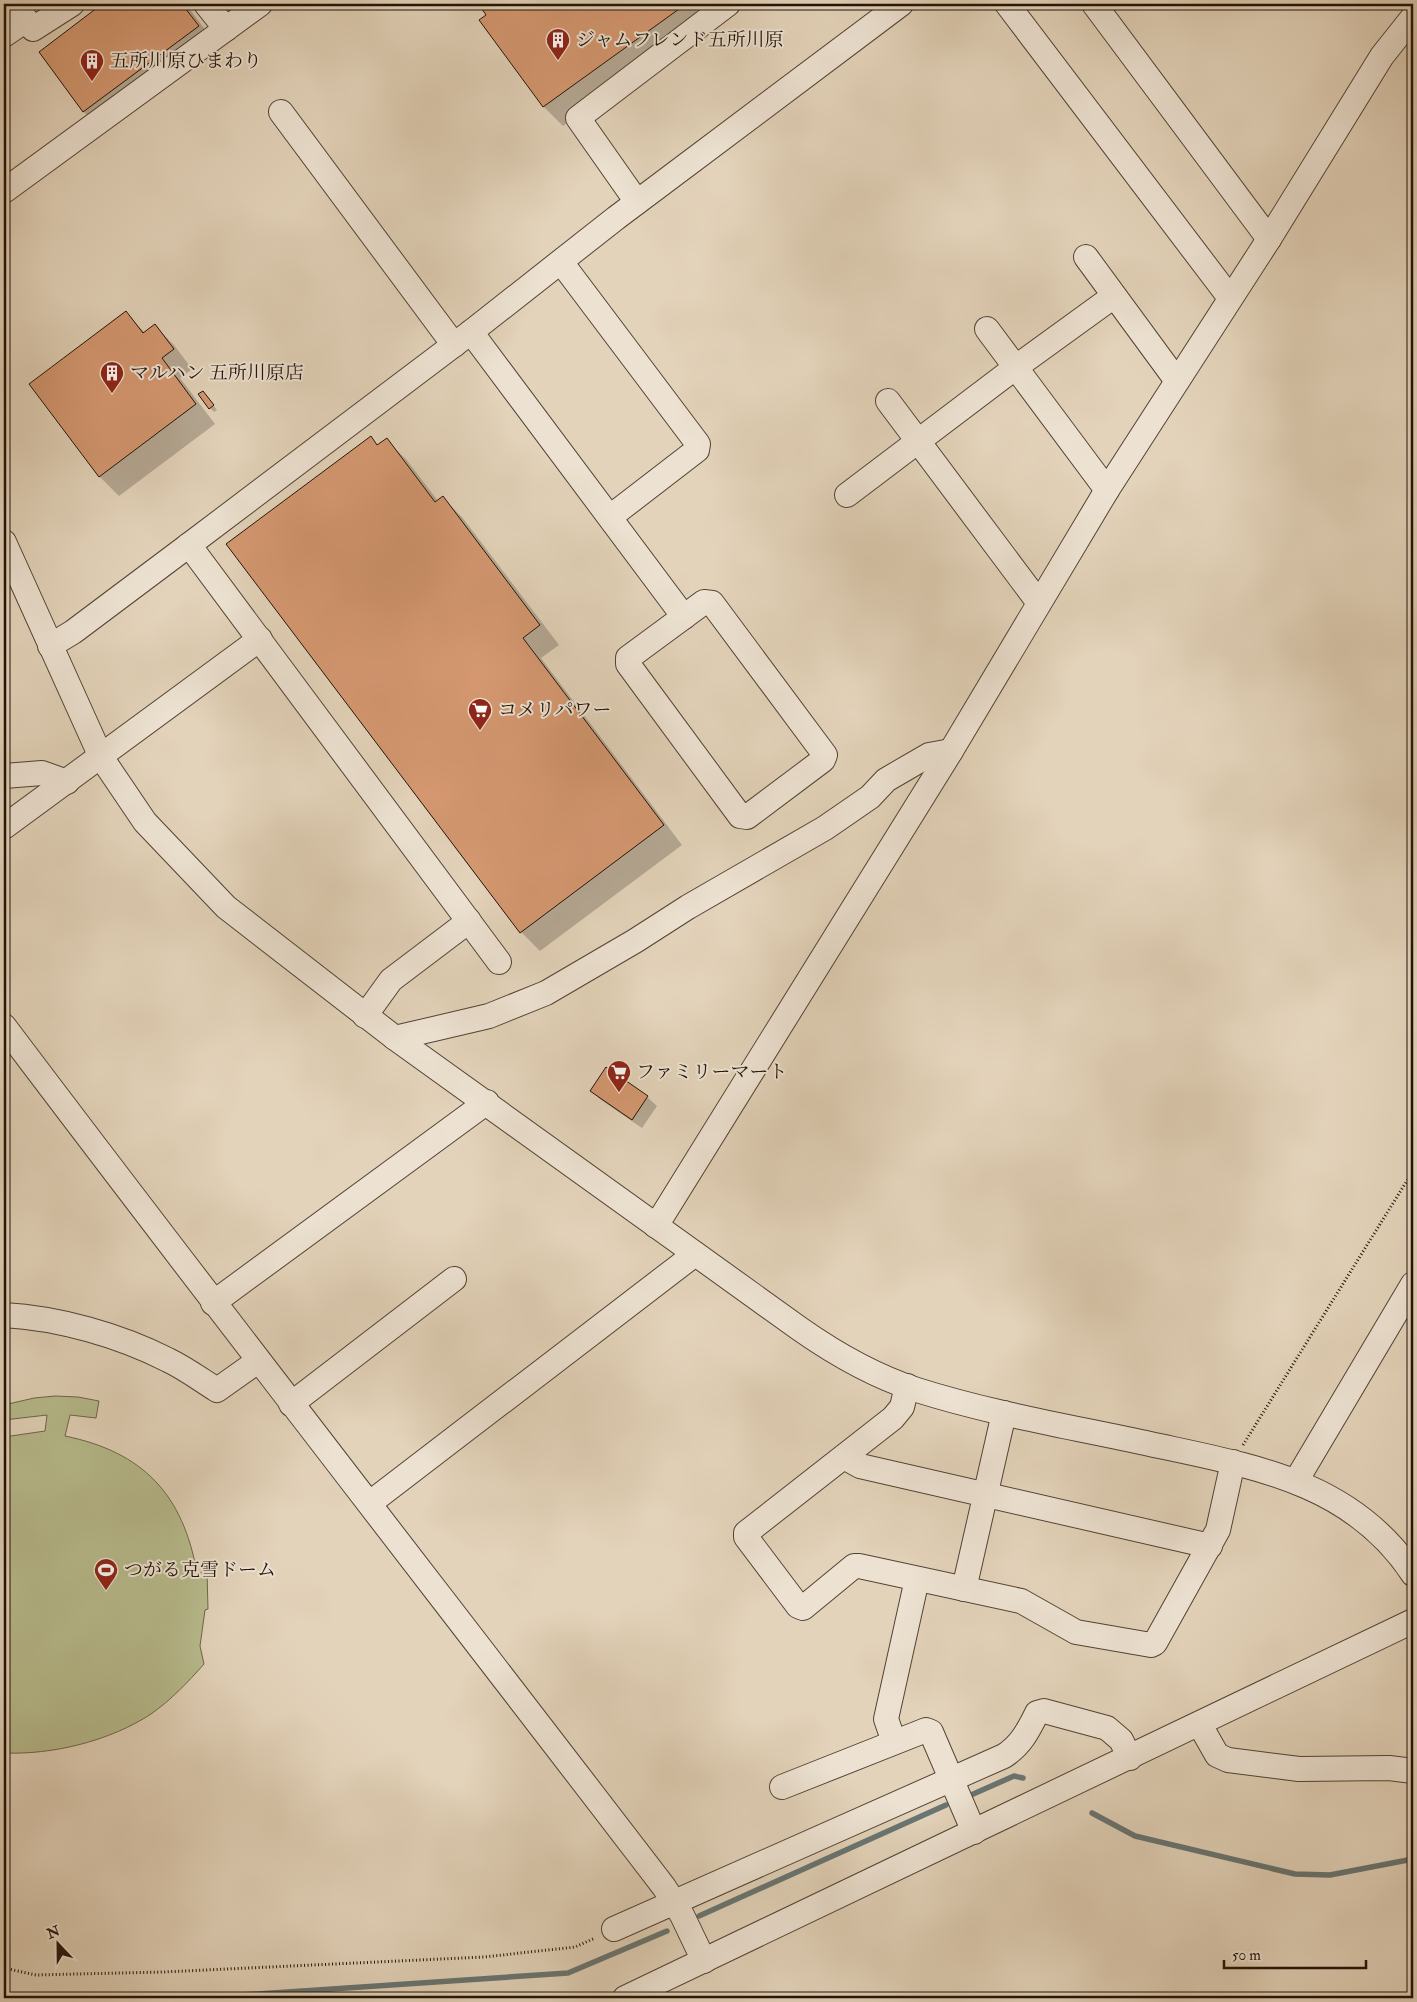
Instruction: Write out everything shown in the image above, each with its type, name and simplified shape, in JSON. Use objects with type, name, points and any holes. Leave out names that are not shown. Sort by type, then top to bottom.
[{"type":"street","points":[[4,35],[20,12],[33,29],[72,4]]},
{"type":"street","points":[[206,4],[226,29]]},
{"type":"street","points":[[4,191],[260,4]]},
{"type":"street","points":[[50,646],[73,632],[189,545],[462,338],[637,202],[902,4]]},
{"type":"street","points":[[1007,4],[1230,298]]},
{"type":"street","points":[[1094,4],[1269,240]]},
{"type":"street","points":[[637,202],[578,118],[723,5]]},
{"type":"street","points":[[656,1226],[951,751],[1107,490],[1269,240],[1382,56],[1413,17]]},
{"type":"street","points":[[281,112],[462,338],[610,517],[684,617]]},
{"type":"street","points":[[1086,257],[1177,381]]},
{"type":"street","points":[[561,262],[698,444],[697,450],[610,517]]},
{"type":"street","points":[[847,495],[1016,367],[1114,296]]},
{"type":"street","points":[[987,329],[1107,490]]},
{"type":"street","points":[[888,401],[1039,602]]},
{"type":"street","points":[[4,542],[101,757],[145,822],[226,907],[395,1038],[487,1102],[835,1354],[862,1369],[907,1386],[1004,1413],[1232,1462],[1296,1481],[1316,1489],[1358,1515],[1391,1545],[1413,1574]]},
{"type":"street","points":[[189,545],[499,962]]},
{"type":"street","points":[[704,602],[712,602],[825,755],[823,760],[747,817],[740,816],[628,664],[628,658],[684,617],[704,602]]},
{"type":"street","points":[[4,827],[260,640]]},
{"type":"street","points":[[395,1038],[489,1016],[546,993],[635,941],[688,907],[826,828],[870,797],[886,780],[930,755],[951,751]]},
{"type":"street","points":[[4,776],[42,773],[67,782]]},
{"type":"street","points":[[365,1016],[391,980],[469,922]]},
{"type":"street","points":[[4,1026],[213,1303],[370,1503],[674,1902],[704,1961]]},
{"type":"street","points":[[213,1303],[487,1102]]},
{"type":"street","points":[[370,1503],[695,1254]]},
{"type":"street","points":[[291,1404],[454,1279]]},
{"type":"street","points":[[1296,1481],[1413,1284]]},
{"type":"street","points":[[4,1315],[68,1326],[119,1340],[168,1360],[217,1390],[258,1361]]},
{"type":"street","points":[[907,1386],[902,1407],[893,1418],[746,1533],[746,1537],[798,1606],[803,1608],[854,1566],[859,1566],[1021,1601],[1076,1632],[1151,1645],[1156,1643],[1218,1530],[1232,1462]]},
{"type":"street","points":[[964,1589],[1004,1413]]},
{"type":"street","points":[[844,1457],[860,1466],[1210,1546]]},
{"type":"street","points":[[894,1742],[886,1719],[917,1579]]},
{"type":"street","points":[[625,1998],[1200,1725],[1413,1621]]},
{"type":"street","points":[[614,1929],[1004,1756],[1015,1749],[1023,1740],[1037,1713],[1044,1711],[1107,1728],[1121,1740],[1130,1758]]},
{"type":"street","points":[[1200,1725],[1217,1755],[1228,1760],[1299,1768],[1389,1768],[1413,1771]]},
{"type":"street","points":[[782,1787],[926,1730],[931,1732],[950,1780],[974,1832]]},
{"type":"path","points":[[1232,1462],[1413,1171]]},
{"type":"path","points":[[4,1968],[36,1975],[484,1957],[575,1947],[614,1929]]},
{"type":"green space","name":"つがる克雪ドーム","points":[[55,1396],[78,1397],[99,1401],[96,1418],[70,1415],[65,1436],[92,1443],[117,1453],[155,1481],[170,1499],[191,1545],[197,1573],[207,1571],[208,1609],[205,1610],[200,1646],[204,1664],[158,1709],[135,1724],[99,1739],[61,1749],[41,1752],[4,1753],[4,1437],[45,1431],[47,1415],[4,1420],[4,1405],[34,1398]]},
{"type":"building","name":"五所川原ひまわり","points":[[102,4],[182,4],[199,26],[83,112],[39,52]]},
{"type":"building","name":"ジャムフレンド五所川原","points":[[483,4],[686,4],[543,107],[479,20],[486,15],[480,6]]},
{"type":"building","name":"マルハン 五所川原店","points":[[126,311],[143,333],[155,324],[174,349],[162,358],[196,404],[99,477],[29,384]]},
{"type":"building","points":[[203,391],[214,405],[209,409],[198,394]]},
{"type":"building","name":"コメリパワー","points":[[371,436],[377,445],[387,438],[435,502],[443,496],[540,625],[523,638],[664,825],[520,933],[226,544]]},
{"type":"building","name":"ファミリーマート","points":[[606,1067],[648,1096],[632,1120],[590,1091]]},
{"type":"waterway","points":[[971,1795],[1014,1776],[1023,1778]]},
{"type":"waterway","points":[[699,1916],[946,1805]]},
{"type":"waterway","points":[[1092,1813],[1135,1836],[1295,1874],[1330,1875],[1413,1859]]},
{"type":"waterway","points":[[197,1998],[568,1973],[667,1931]]},
{"type":"place","name":"ジャムフレンド五所川原","points":[[558,61]]},
{"type":"place","name":"五所川原ひまわり","points":[[92,82]]},
{"type":"place","name":"マルハン 五所川原店","points":[[112,394]]},
{"type":"place","name":"コメリパワー","points":[[480,731]]},
{"type":"place","name":"ファミリーマート","points":[[619,1093]]},
{"type":"place","name":"つがる克雪ドーム","points":[[106,1591]]}]
